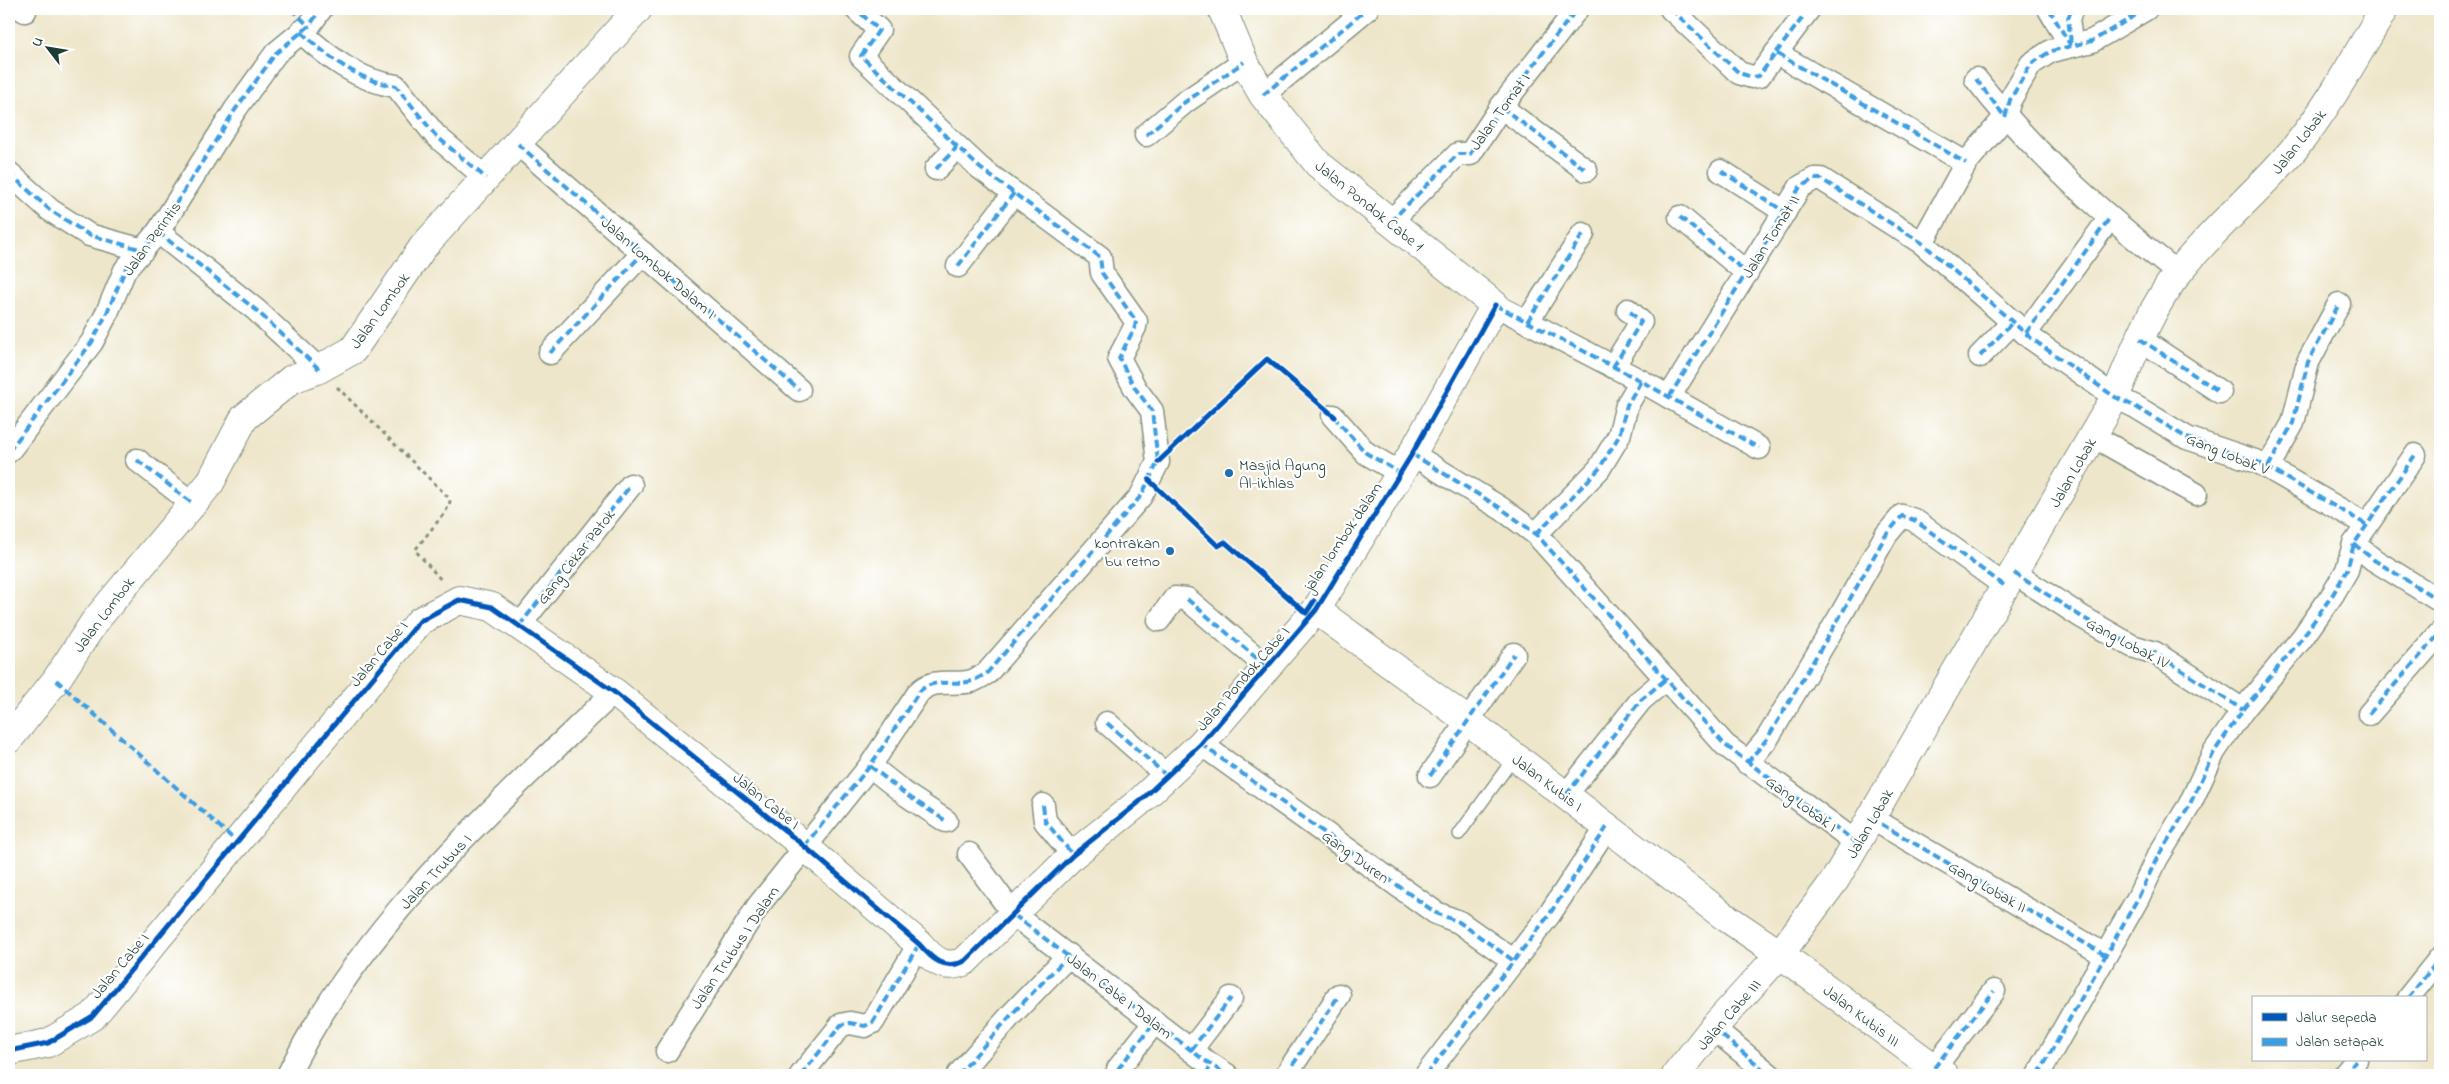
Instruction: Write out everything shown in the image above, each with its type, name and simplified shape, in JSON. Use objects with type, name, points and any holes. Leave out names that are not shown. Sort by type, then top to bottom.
[{"type":"street","name":"Jalan Lombok","points":[[9,740],[56,680],[95,622],[210,483],[244,418],[292,379],[319,369],[352,350],[423,247],[638,9]]},
{"type":"street","points":[[856,9],[879,30],[860,56],[980,168],[1014,194],[958,266]]},
{"type":"street","name":"Jalan Pondok Cabe 1","points":[[1222,9],[1244,62],[1263,95],[1318,164],[1495,305]]},
{"type":"street","points":[[1263,95],[1367,9]]},
{"type":"street","name":"Jalan Tomat I","points":[[1390,222],[1458,154],[1470,154],[1501,107],[1577,9]]},
{"type":"street","points":[[1672,9],[1739,73],[1752,77],[1759,76],[1809,9]]},
{"type":"street","points":[[2048,9],[2071,46]]},
{"type":"street","points":[[2071,46],[2068,18],[2072,9]]},
{"type":"street","points":[[1922,243],[1966,163],[2005,117],[2010,100],[2031,64],[2051,51],[2092,41],[2146,9]]},
{"type":"street","name":"Jalan Lobak","points":[[1780,954],[1835,880],[1858,843],[2115,397],[2157,305],[2178,273],[2295,148],[2331,96],[2384,9]]},
{"type":"street","points":[[312,20],[332,60],[379,84],[396,86],[436,136],[486,178]]},
{"type":"street","name":"Jalan Perintis","points":[[9,450],[92,342],[125,270],[158,232],[235,110],[276,52],[312,20]]},
{"type":"street","points":[[1776,53],[1966,163]]},
{"type":"street","points":[[1146,136],[1184,102],[1244,62]]},
{"type":"street","points":[[1976,79],[2005,117],[2109,219],[2178,273]]},
{"type":"street","points":[[1501,107],[1586,170]]},
{"type":"street","name":"Jalan Lombok Dalam I","points":[[518,144],[800,390]]},
{"type":"street","points":[[936,168],[957,147]]},
{"type":"street","points":[[1721,171],[1785,212]]},
{"type":"street","name":"Jalan Tomat II","points":[[1669,397],[1800,187],[1814,179],[1821,179],[1922,243],[2020,328],[2115,397]]},
{"type":"street","points":[[11,188],[89,235],[143,250]]},
{"type":"street","name":"Jalan Trubus I Dalam","points":[[667,1051],[738,936],[804,846],[870,766],[926,685],[972,681],[986,674],[1141,496],[1158,462],[1152,411],[1135,388],[1119,358],[1135,327],[1136,321],[1102,273],[1100,258],[1014,194]]},
{"type":"street","points":[[1680,217],[1747,273]]},
{"type":"street","points":[[1980,356],[2020,328],[2109,219]]},
{"type":"street","points":[[158,232],[256,310],[319,369]]},
{"type":"street","points":[[1526,322],[1583,234]]},
{"type":"street","points":[[550,353],[643,253]]},
{"type":"street","points":[[2268,467],[2293,423],[2308,362],[2339,304]]},
{"type":"street","points":[[1495,305],[1641,381],[1759,448]]},
{"type":"street","name":"Jalan Pondok Cabe I","points":[[918,944],[931,958],[942,964],[955,966],[965,961],[1073,855],[1138,804],[1201,744],[1316,610],[1406,463],[1495,305]]},
{"type":"street","points":[[1613,367],[1641,322],[1628,310]]},
{"type":"street","points":[[2140,339],[2220,392]]},
{"type":"street","points":[[1536,534],[1599,469],[1619,436],[1627,405],[1641,381]]},
{"type":"street","name":"Gang Lobak V","points":[[2115,397],[2136,407],[2187,438],[2268,467],[2366,526]]},
{"type":"street","name":"Gang Lobak I","points":[[1333,416],[1366,453],[1406,463],[1502,509],[1536,534],[1725,745],[1858,843]]},
{"type":"street","points":[[2093,436],[2196,494]]},
{"type":"street","points":[[2038,1075],[2138,898],[2157,858],[2190,804],[2214,752],[2243,710],[2302,638],[2333,594],[2348,570],[2354,544],[2415,455]]},
{"type":"street","points":[[137,460],[192,503]]},
{"type":"street","name":"Gang Cekar Patok","points":[[519,626],[632,485]]},
{"type":"street","name":"Gang Lobak IV","points":[[1747,762],[1766,739],[1842,613],[1886,535],[1902,516],[1914,520],[2009,580],[2132,646],[2155,654],[2243,710]]},
{"type":"street","points":[[2354,544],[2374,560],[2440,601]]},
{"type":"street","points":[[1159,620],[1175,598],[1187,599],[1267,667]]},
{"type":"street","name":"Jalan Cabe I","points":[[9,1051],[48,1043],[93,1016],[420,622],[459,600],[492,607],[614,692],[804,846],[918,944]]},
{"type":"street","name":"Jalan Kubis I","points":[[1316,610],[1468,720],[1724,916],[1780,954]]},
{"type":"street","points":[[2369,714],[2440,633]]},
{"type":"street","points":[[1430,776],[1514,654]]},
{"type":"street","points":[[1566,794],[1641,700],[1666,679]]},
{"type":"street","name":"Jalan Trubus I","points":[[288,1075],[328,1003],[404,903],[513,790],[614,692]]},
{"type":"street","points":[[1106,724],[1167,776]]},
{"type":"street","name":"Gang Duren","points":[[1201,744],[1436,913],[1459,922],[1514,961]]},
{"type":"street","points":[[870,766],[908,796],[946,821]]},
{"type":"street","points":[[1043,805],[1045,821],[1073,855]]},
{"type":"street","name":"Gang Lobak II","points":[[1871,818],[2105,955]]},
{"type":"street","points":[[1426,1075],[1549,915],[1607,827]]},
{"type":"street","name":"Jalan Cabe I Dalam","points":[[969,854],[1014,915],[1192,1050],[1215,1072]]},
{"type":"street","points":[[801,1075],[841,1025],[850,1022],[865,1026],[874,1022],[918,944]]},
{"type":"street","name":"Jalan Cabe III","points":[[1676,1075],[1713,1028],[1780,954]]},
{"type":"street","name":"Jalan Kubis III","points":[[1780,954],[1939,1072]]},
{"type":"street","points":[[958,1075],[1012,1014],[1069,955]]},
{"type":"street","points":[[2410,996],[2440,958]]},
{"type":"street","points":[[1939,1072],[1994,991]]},
{"type":"street","points":[[1286,1075],[1339,995]]},
{"type":"street","points":[[1192,1050],[1231,998]]},
{"type":"street","points":[[1118,1069],[1154,1022]]},
{"type":"street","points":[[1713,1028],[1770,1075]]},
{"type":"street","points":[[2344,1075],[2354,1062]]},
{"type":"lane","points":[[1459,834],[1508,766],[1516,758]]},
{"type":"path","points":[[319,369],[448,498],[450,502],[446,511],[415,550],[459,600]]},
{"type":"marked path","points":[[291,9],[309,26]]},
{"type":"marked path","points":[[9,451],[92,342],[125,270],[158,232],[235,110],[276,53],[309,26],[321,9]]},
{"type":"marked path","points":[[804,846],[870,766],[919,692],[925,687],[937,683],[972,681],[987,673],[1141,496],[1158,462],[1152,411],[1135,388],[1119,358],[1135,327],[1136,321],[1102,273],[1100,257],[980,168],[861,56],[879,30],[856,9]]},
{"type":"marked path","points":[[1263,95],[1367,9]]},
{"type":"marked path","points":[[1390,222],[1458,154],[1470,154],[1501,107],[1577,9]]},
{"type":"marked path","points":[[1671,9],[1739,73],[1752,77],[1759,76],[1776,53],[1966,163]]},
{"type":"marked path","points":[[1776,53],[1809,9]]},
{"type":"marked path","points":[[2049,9],[2071,46]]},
{"type":"marked path","points":[[2071,43],[2068,18],[2072,9]]},
{"type":"marked path","points":[[2005,117],[2010,100],[2031,64],[2051,51],[2092,41],[2146,9]]},
{"type":"marked path","points":[[301,32],[333,59],[356,73],[369,79],[396,86],[436,136],[486,178]]},
{"type":"marked path","points":[[1146,135],[1185,102],[1244,62]]},
{"type":"marked path","points":[[1976,79],[2005,117]]},
{"type":"marked path","points":[[1501,107],[1586,170]]},
{"type":"marked path","points":[[518,144],[799,390]]},
{"type":"marked path","points":[[936,169],[957,147]]},
{"type":"marked path","points":[[1721,171],[1785,212]]},
{"type":"marked path","points":[[9,173],[50,210],[89,235],[143,250]]},
{"type":"marked path","points":[[1669,397],[1800,187],[1814,179],[1821,179],[1922,243],[2032,339],[2115,397],[2136,407],[2187,438],[2258,462],[2367,525]]},
{"type":"marked path","points":[[958,266],[1014,193]]},
{"type":"marked path","points":[[1680,217],[1747,273]]},
{"type":"marked path","points":[[2026,333],[2109,219]]},
{"type":"marked path","points":[[158,232],[256,310],[319,369]]},
{"type":"marked path","points":[[1527,322],[1583,234]]},
{"type":"marked path","points":[[550,353],[643,253]]},
{"type":"marked path","points":[[2268,467],[2293,423],[2308,362],[2339,304]]},
{"type":"marked path","points":[[1495,305],[1641,381],[1759,448]]},
{"type":"marked path","points":[[1613,367],[1641,322],[1628,310]]},
{"type":"marked path","points":[[1980,356],[2013,322]]},
{"type":"marked path","points":[[2140,339],[2220,392]]},
{"type":"marked path","points":[[1536,534],[1599,469],[1619,436],[1627,405],[1641,381]]},
{"type":"marked path","points":[[1333,416],[1366,453],[1400,473]]},
{"type":"marked path","points":[[1412,454],[1502,509],[1536,534],[1725,745],[1857,843]]},
{"type":"marked path","points":[[2038,1075],[2138,898],[2157,858],[2190,804],[2214,752],[2243,710],[2302,638],[2333,594],[2347,570],[2354,544],[2415,455]]},
{"type":"marked path","points":[[137,460],[192,503]]},
{"type":"marked path","points":[[519,626],[631,485]]},
{"type":"marked path","points":[[1747,763],[1767,739],[1886,535],[1902,516],[1914,520],[2005,586]]},
{"type":"marked path","points":[[2354,544],[2374,560],[2440,601]]},
{"type":"marked path","points":[[2014,573],[2082,617],[2132,646],[2155,653],[2243,710]]},
{"type":"marked path","points":[[1187,599],[1267,667]]},
{"type":"marked path","points":[[2369,714],[2440,633]]},
{"type":"marked path","points":[[1430,776],[1514,654]]},
{"type":"marked path","points":[[1566,795],[1641,700],[1666,679]]},
{"type":"marked path","points":[[56,680],[237,842]]},
{"type":"marked path","points":[[1107,723],[1167,776]]},
{"type":"marked path","points":[[1201,744],[1436,913],[1459,922],[1514,961]]},
{"type":"marked path","points":[[870,766],[908,796],[946,821]]},
{"type":"marked path","points":[[1043,805],[1045,821],[1073,855]]},
{"type":"marked path","points":[[1871,818],[2105,955]]},
{"type":"marked path","points":[[1426,1075],[1549,915],[1607,827]]},
{"type":"marked path","points":[[1014,915],[1204,1060],[1227,1075]]},
{"type":"marked path","points":[[801,1075],[841,1025],[850,1023],[865,1026],[873,1022],[919,944]]},
{"type":"marked path","points":[[958,1075],[1012,1014],[1069,955]]},
{"type":"marked path","points":[[2410,996],[2440,958]]},
{"type":"marked path","points":[[1934,1068],[1994,991]]},
{"type":"marked path","points":[[1286,1075],[1339,995]]},
{"type":"marked path","points":[[1191,1050],[1231,998]]},
{"type":"marked path","points":[[1118,1069],[1155,1022]]},
{"type":"marked path","points":[[1713,1028],[1770,1075]]},
{"type":"marked path","points":[[2344,1075],[2354,1062]]},
{"type":"marked path","points":[[1205,1075],[1212,1065]]},
{"type":"cycle path","name":"jalan lombok dalam","points":[[9,1051],[48,1043],[93,1016],[420,621],[459,600],[492,607],[614,692],[804,846],[934,959],[951,965],[965,961],[1073,855],[1138,803],[1201,744],[1316,610],[1412,454],[1495,305]]},
{"type":"cycle path","points":[[1158,462],[1267,359],[1335,417]]},
{"type":"cycle path","name":"jalan lombok dalam","points":[[1149,480],[1218,546],[1225,542],[1306,613],[1314,601]]},
{"type":"place","name":"Masjid Agung Al-ikhlas","points":[[1229,473]]},
{"type":"place","name":"kontrakan bu retno","points":[[1170,551]]}]
